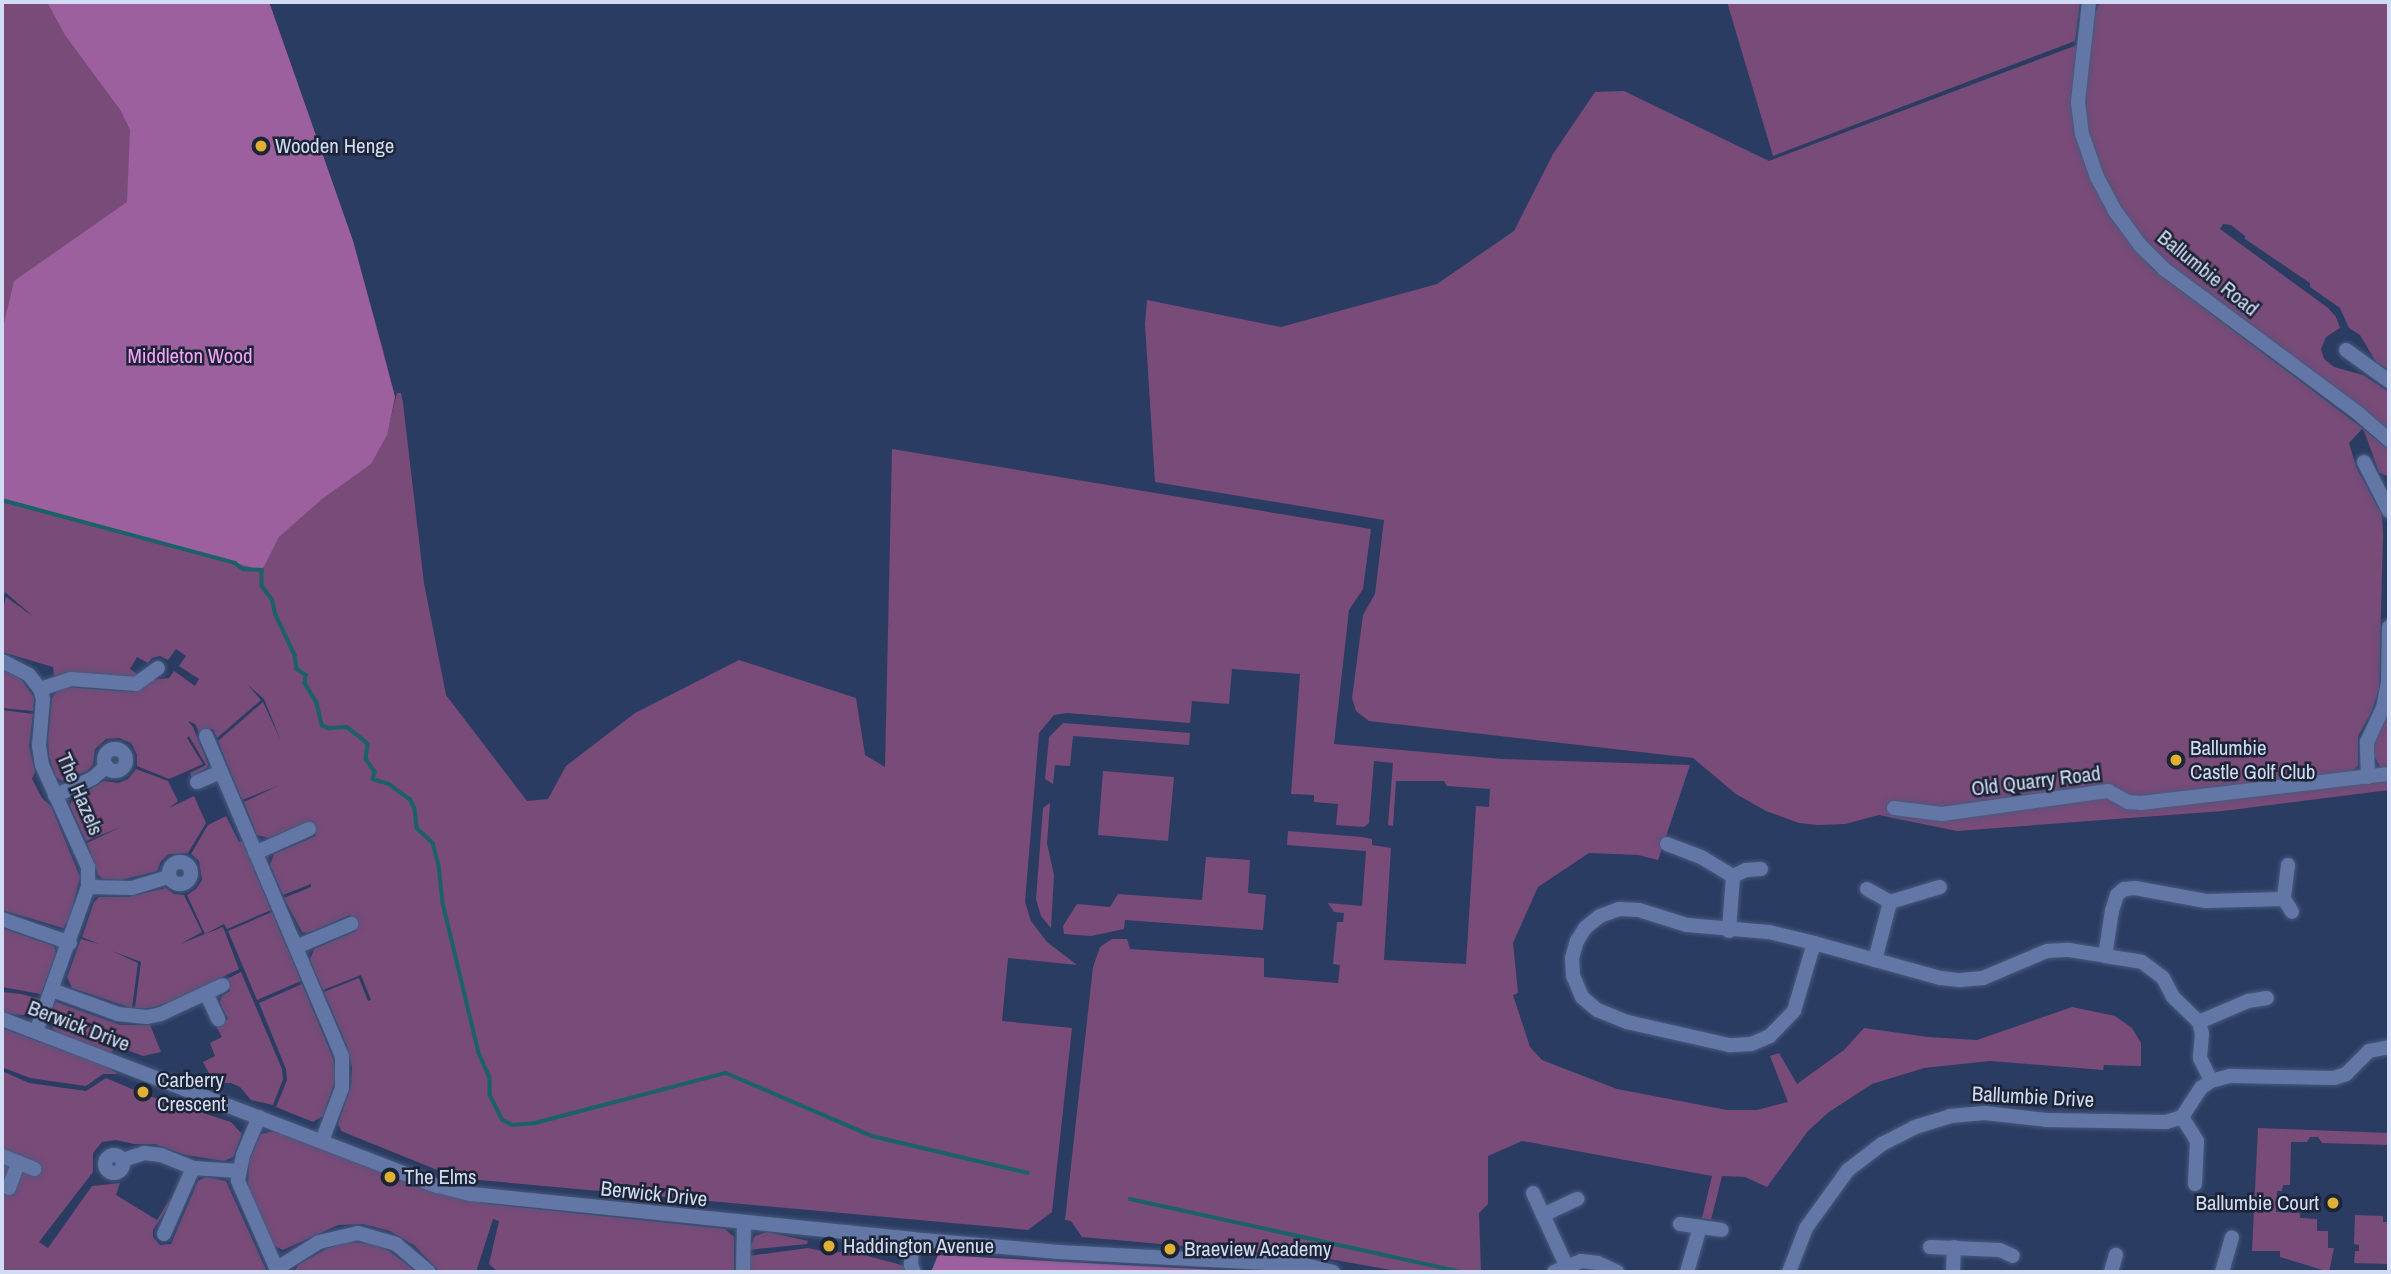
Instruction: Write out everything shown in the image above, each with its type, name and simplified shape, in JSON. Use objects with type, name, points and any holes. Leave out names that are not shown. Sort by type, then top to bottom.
[{"type":"street","name":"Ballumbie Road","points":[[2089,2],[2078,102],[2081,123],[2097,177],[2115,211],[2140,245],[2164,270],[2359,414],[2389,440]]},
{"type":"street","points":[[2346,349],[2389,381]]},
{"type":"street","points":[[2364,462],[2385,486],[2389,510]]},
{"type":"street","points":[[2368,777],[2367,742],[2386,696],[2389,627]]},
{"type":"street","points":[[2,661],[29,675],[40,689],[71,679],[136,684],[159,668]]},
{"type":"street","name":"The Hazels","points":[[36,1032],[88,887],[88,867],[42,765],[39,745],[43,699],[40,689]]},
{"type":"street","points":[[206,736],[342,1056],[342,1088],[322,1142]]},
{"type":"street","points":[[55,796],[93,778],[107,766]]},
{"type":"street","points":[[197,782],[221,772]]},
{"type":"street","name":"Old Quarry Road","points":[[1894,808],[1942,814],[2108,790],[2128,802],[2141,803],[2389,774]]},
{"type":"street","points":[[255,853],[309,829]]},
{"type":"street","points":[[1667,844],[1701,857],[1733,876]]},
{"type":"street","points":[[2105,956],[2112,911],[2117,895],[2124,889],[2135,888],[2206,901],[2288,905],[2288,865]]},
{"type":"street","points":[[1733,876],[1746,870],[1761,869]]},
{"type":"street","points":[[1729,931],[1733,876]]},
{"type":"street","points":[[88,887],[132,888],[169,877]]},
{"type":"street","points":[[1867,889],[1890,902],[1940,887]]},
{"type":"street","points":[[1875,960],[1890,902]]},
{"type":"street","points":[[1814,943],[1794,1011],[1770,1036],[1751,1044],[1729,1045],[1627,1022],[1597,1010],[1582,997],[1573,976],[1572,958],[1577,941],[1585,928],[1600,916],[1619,909],[1729,931],[1769,932],[1814,943],[1875,960],[1960,980],[1983,978],[2047,951],[2069,950],[2142,962],[2153,968],[2173,997],[2199,1022],[2202,1034],[2200,1058],[2211,1081]]},
{"type":"street","points":[[2,919],[70,943]]},
{"type":"street","points":[[296,947],[351,924]]},
{"type":"street","points":[[52,990],[132,1017],[161,1014],[223,985]]},
{"type":"street","points":[[206,993],[218,1019]]},
{"type":"street","points":[[2199,1022],[2248,1001],[2267,998]]},
{"type":"street","name":"Berwick Drive","points":[[2,1019],[322,1142],[438,1185],[471,1194],[912,1239],[1058,1252],[1305,1265],[1333,1272]]},
{"type":"street","points":[[2195,1184],[2197,1141],[2182,1117],[2201,1088],[2211,1081],[2230,1076],[2334,1078],[2346,1074],[2369,1051],[2389,1047]]},
{"type":"street","name":"Ballumbie Drive","points":[[1789,1272],[1806,1228],[1848,1170],[1882,1144],[1915,1127],[1950,1116],[1984,1113],[2046,1120],[2150,1123],[2182,1117]]},
{"type":"street","points":[[259,1117],[239,1171],[240,1191],[277,1271],[319,1242],[358,1233],[377,1236],[396,1244],[429,1272]]},
{"type":"street","points":[[122,1160],[144,1153],[161,1155],[193,1168],[239,1171]]},
{"type":"street","points":[[2,1156],[34,1169]]},
{"type":"street","points":[[9,1188],[18,1163]]},
{"type":"street","points":[[164,1234],[193,1168]]},
{"type":"street","points":[[1533,1193],[1560,1269],[1581,1261],[1598,1263],[1617,1272]]},
{"type":"street","points":[[1543,1215],[1577,1199]]},
{"type":"street","points":[[743,1272],[744,1223]]},
{"type":"street","points":[[1681,1224],[1722,1230]]},
{"type":"street","points":[[1687,1272],[1700,1227]]},
{"type":"street","points":[[2222,1272],[2232,1237]]},
{"type":"street","points":[[912,1239],[911,1265],[914,1272]]},
{"type":"street","points":[[1930,1247],[2000,1250],[2014,1256]]},
{"type":"street","points":[[1953,1272],[1954,1247]]},
{"type":"street","points":[[2111,1272],[2116,1255]]},
{"type":"green space","points":[[2,2],[269,2],[353,241],[395,397],[388,428],[397,393],[401,393],[424,583],[446,695],[527,801],[548,799],[566,766],[635,713],[739,660],[856,698],[865,755],[885,767],[892,449],[1371,529],[1363,589],[1349,610],[1334,744],[1502,759],[1690,765],[1658,860],[1638,855],[1589,853],[1538,887],[1513,943],[1518,993],[1513,995],[1530,1047],[1542,1060],[1617,1089],[1727,1110],[1757,1110],[1788,1102],[1770,1056],[1779,1053],[1797,1084],[1844,1050],[1864,1028],[1928,1037],[1977,1040],[2072,1007],[2115,1016],[2132,1028],[2141,1043],[2141,1066],[2104,1065],[2103,1070],[1990,1061],[1924,1068],[1872,1084],[1829,1112],[1808,1131],[1767,1187],[1745,1177],[1722,1176],[1711,1220],[1702,1218],[1712,1176],[1522,1141],[1488,1156],[1488,1204],[1479,1213],[1481,1272],[1403,1272],[1329,1259],[1082,1237],[1071,1221],[1065,1220],[1093,967],[1100,947],[1112,939],[1127,939],[1130,949],[1264,958],[1264,977],[1338,983],[1340,965],[1333,964],[1337,922],[1343,922],[1344,913],[1334,912],[1328,903],[1362,906],[1366,851],[1287,845],[1288,831],[1362,837],[1372,839],[1372,845],[1391,848],[1384,960],[1466,964],[1476,806],[1489,807],[1490,789],[1447,786],[1444,781],[1396,781],[1393,826],[1388,825],[1393,763],[1374,761],[1369,823],[1364,827],[1336,825],[1338,804],[1314,802],[1314,795],[1291,794],[1300,674],[1232,669],[1229,704],[1192,701],[1190,723],[1067,713],[1054,715],[1039,733],[1025,902],[1031,921],[1047,942],[1077,965],[1008,958],[1002,1021],[1072,1028],[1052,1212],[1028,1230],[457,1178],[341,1131],[338,1123],[351,1087],[352,1067],[347,1046],[324,992],[359,978],[368,1001],[371,1000],[361,975],[323,990],[310,960],[314,949],[356,931],[350,915],[308,933],[302,932],[284,898],[311,887],[311,884],[283,895],[270,865],[274,854],[316,836],[309,821],[269,838],[257,835],[244,802],[280,785],[242,800],[218,741],[263,702],[281,741],[264,699],[247,684],[261,700],[217,738],[213,729],[200,734],[195,724],[188,721],[208,764],[207,768],[191,777],[190,773],[206,765],[189,736],[187,738],[203,764],[169,779],[137,766],[137,755],[131,743],[119,738],[106,739],[95,749],[93,764],[87,771],[62,781],[56,777],[49,756],[48,739],[52,698],[57,691],[66,687],[134,692],[135,688],[151,680],[169,678],[174,671],[195,686],[199,679],[179,666],[186,656],[176,649],[168,660],[160,656],[152,658],[148,663],[137,657],[130,669],[140,676],[128,678],[71,673],[54,676],[53,667],[2,652],[2,612],[6,597],[34,617],[5,592],[2,603],[2,502],[200,554],[2,500]]},
{"type":"green space","name":"Middleton Wood","points":[[47,2],[269,2],[353,241],[395,397],[387,435],[371,464],[322,499],[279,537],[262,570],[2,500],[2,332],[14,281],[127,202],[130,130],[121,111],[65,35]]},
{"type":"green space","points":[[1727,2],[2080,2],[2075,41],[1773,156]]},
{"type":"green space","points":[[2100,2],[2389,2],[2389,370],[2376,362],[2360,335],[2349,328],[2340,308],[2310,287],[2310,283],[2245,239],[2245,236],[2231,225],[2223,224],[2220,229],[2328,308],[2336,317],[2340,328],[2326,337],[2321,349],[2324,359],[2334,367],[2363,375],[2389,392],[2389,432],[2123,233],[2152,269],[2363,428],[2349,443],[2356,467],[2382,515],[2379,689],[2371,713],[2358,736],[2358,765],[2354,770],[2380,767],[2375,757],[2372,757],[2372,743],[2389,703],[2389,790],[2223,811],[1957,831],[1879,815],[1845,824],[1818,825],[1799,823],[1766,811],[1736,794],[1693,758],[1369,721],[1356,711],[1352,698],[1363,615],[1375,594],[1384,520],[1155,482],[1145,324],[1147,300],[1281,327],[1437,284],[1514,231],[1553,154],[1595,92],[1624,91],[1769,161],[2080,44]]},
{"type":"green space","points":[[2363,429],[2389,450],[2389,474],[2386,476],[2379,472]]},
{"type":"green space","points":[[2,669],[22,680],[34,698],[33,711],[2,708]]},
{"type":"green space","points":[[2,710],[33,714],[29,746],[35,772],[32,779],[42,798],[51,806],[80,877],[69,920],[63,928],[2,910]]},
{"type":"green space","points":[[1063,723],[1190,733],[1189,745],[1073,736],[1070,766],[1055,765],[1053,784],[1045,779],[1049,737]]},
{"type":"green space","points":[[136,769],[168,781],[178,801],[169,808],[194,796],[206,823],[188,853],[169,854],[161,861],[157,871],[121,880],[103,879],[98,875],[87,843],[121,827],[86,841],[70,806],[72,800],[104,781],[118,783],[128,779]]},
{"type":"green space","points":[[1103,771],[1174,777],[1168,841],[1098,835]]},
{"type":"green space","points":[[1050,803],[1047,843],[1054,875],[1051,928],[1041,916],[1036,899],[1043,808]]},
{"type":"green space","points":[[226,816],[239,842],[242,841],[271,910],[227,929],[224,924],[205,934],[187,895],[196,889],[202,880],[199,861],[191,854],[208,825]]},
{"type":"green space","points":[[1206,857],[1250,860],[1248,893],[1266,895],[1263,930],[1125,920],[1124,929],[1091,936],[1064,934],[1063,926],[1077,904],[1110,907],[1118,894],[1202,900]]},
{"type":"green space","points":[[166,888],[174,894],[184,895],[202,932],[180,944],[223,927],[239,969],[167,1003],[150,1008],[135,1008],[141,962],[112,951],[138,963],[132,1008],[72,988],[67,977],[81,939],[99,944],[82,937],[94,902],[99,897],[128,897]]},
{"type":"green space","points":[[272,912],[301,981],[257,1000],[228,931]]},
{"type":"green space","points":[[2,928],[54,946],[56,953],[41,994],[2,987]]},
{"type":"green space","points":[[241,972],[282,1069],[283,1079],[273,1105],[251,1100],[240,1087],[231,1083],[214,1083],[203,1062],[215,1056],[210,1043],[222,1037],[215,1024],[228,1019],[220,1003],[222,996],[230,991],[225,980]]},
{"type":"green space","points":[[302,984],[333,1058],[335,1070],[334,1084],[323,1116],[313,1122],[276,1107],[287,1080],[286,1069],[259,1003]]},
{"type":"green space","points":[[2,992],[40,999],[35,1009],[24,1015],[10,1014],[2,1011]]},
{"type":"green space","points":[[56,1002],[120,1025],[150,1025],[161,1052],[143,1056],[117,1046],[110,1053],[55,1032],[49,1020],[51,1009]]},
{"type":"green space","points":[[2,1028],[106,1066],[118,1074],[103,1074],[86,1086],[30,1078],[4,1068]]},
{"type":"green space","points":[[2,1071],[29,1083],[86,1091],[106,1078],[146,1095],[231,1122],[242,1134],[233,1157],[224,1161],[186,1155],[155,1144],[134,1144],[116,1140],[102,1142],[93,1153],[93,1172],[39,1242],[48,1248],[92,1186],[120,1183],[116,1195],[157,1220],[170,1199],[173,1200],[153,1230],[153,1237],[160,1245],[171,1244],[198,1181],[206,1177],[226,1181],[267,1272],[2,1272],[2,1162],[9,1167],[10,1172],[25,1172],[36,1176],[40,1166],[2,1151]]},
{"type":"green space","points":[[2258,1128],[2389,1133],[2389,1145],[2322,1143],[2318,1137],[2310,1137],[2307,1142],[2291,1142],[2290,1185],[2283,1185],[2282,1191],[2277,1191],[2276,1212],[2300,1213],[2300,1218],[2317,1219],[2317,1231],[2328,1231],[2328,1248],[2334,1248],[2329,1272],[2280,1257],[2280,1251],[2252,1251]]},
{"type":"green space","points":[[274,1131],[441,1193],[488,1204],[725,1229],[734,1237],[734,1272],[498,1272],[489,1264],[499,1221],[493,1219],[476,1272],[440,1272],[414,1245],[390,1231],[363,1224],[338,1225],[283,1250],[274,1246],[248,1187],[249,1161],[261,1134]]},
{"type":"green space","points":[[2355,1215],[2383,1216],[2383,1222],[2389,1222],[2389,1264],[2354,1263],[2355,1251],[2359,1251],[2359,1245],[2354,1244]]},
{"type":"green space","points":[[767,1232],[808,1241],[807,1244],[748,1250],[755,1236]]},
{"type":"green space","points":[[350,1242],[373,1244],[389,1251],[417,1272],[294,1272],[298,1265],[328,1248]]},
{"type":"green space","points":[[808,1248],[831,1253],[849,1251],[905,1266],[907,1272],[749,1272],[748,1256]]},
{"type":"green space","points":[[938,1255],[1254,1272],[931,1272]]},
{"type":"waterway","points":[[2,500],[235,563],[243,569],[262,570],[262,586],[272,599],[276,615],[295,655],[297,669],[306,675],[305,683],[317,703],[322,725],[328,728],[347,727],[365,741],[368,745],[366,759],[375,772],[373,779],[389,784],[410,799],[415,809],[417,828],[433,843],[439,865],[443,903],[479,1053],[490,1078],[490,1095],[503,1120],[513,1125],[535,1123],[726,1073],[872,1136],[1028,1173]]},
{"type":"waterway","points":[[1130,1199],[1461,1272]]},
{"type":"place","name":"Wooden Henge","points":[[261,146]]},
{"type":"place","name":"Ballumbie Castle Golf Club","points":[[2176,760]]},
{"type":"place","name":"Carberry Crescent","points":[[143,1092]]},
{"type":"place","name":"The Elms","points":[[390,1177]]},
{"type":"place","name":"Ballumbie Court","points":[[2333,1203]]},
{"type":"place","name":"Haddington Avenue","points":[[829,1246]]},
{"type":"place","name":"Braeview Academy","points":[[1170,1249]]}]
